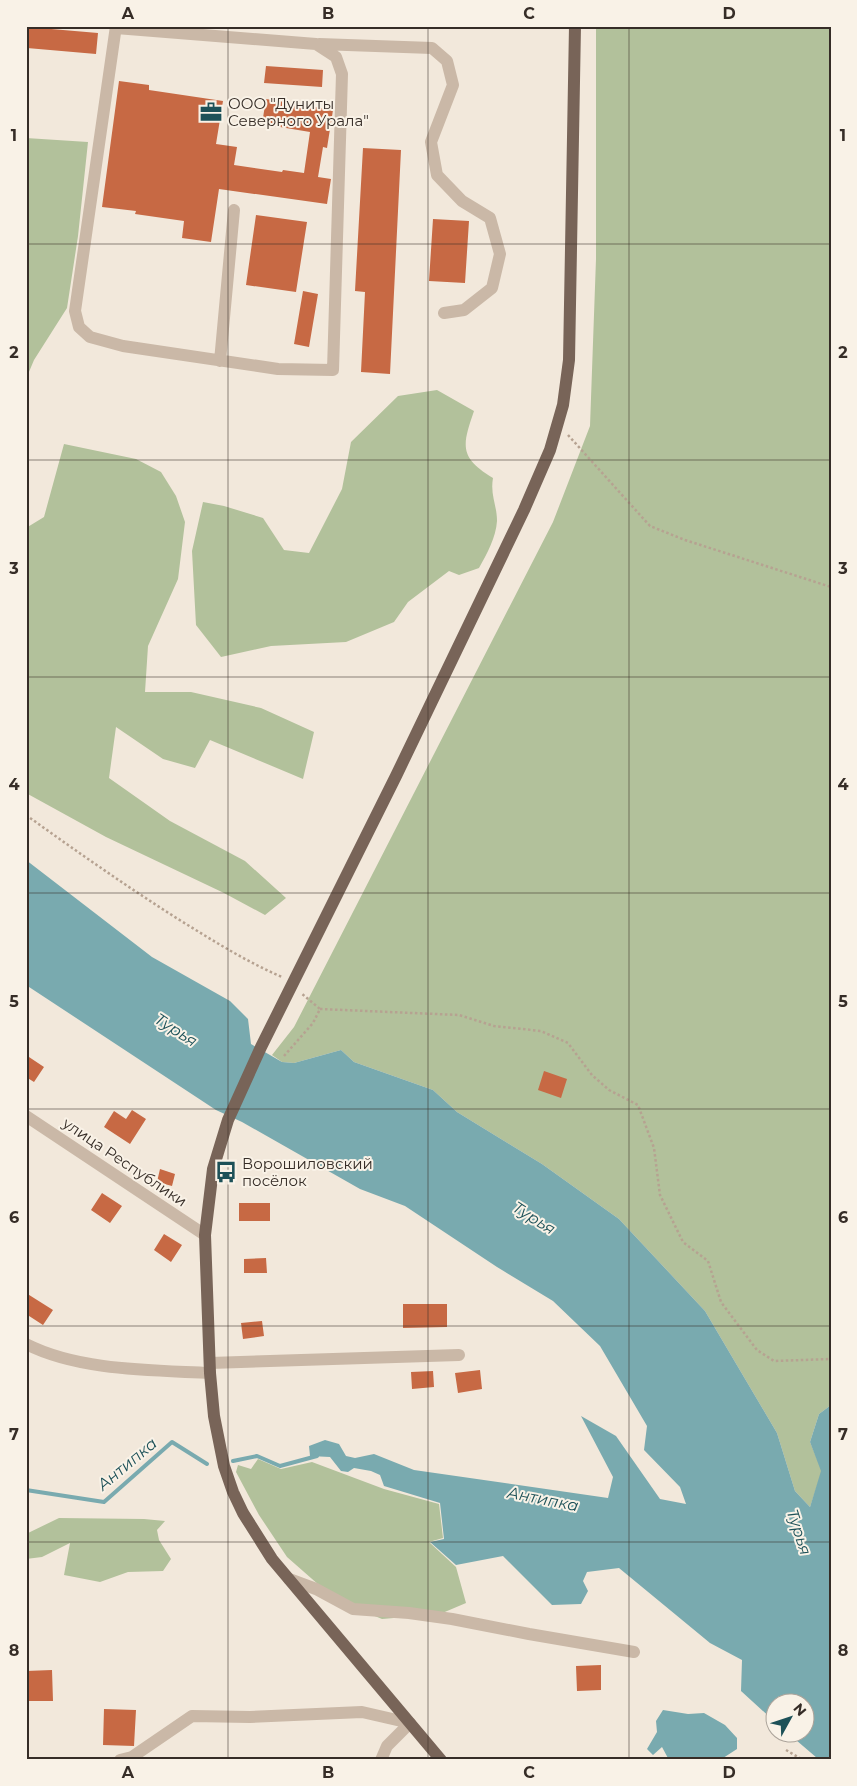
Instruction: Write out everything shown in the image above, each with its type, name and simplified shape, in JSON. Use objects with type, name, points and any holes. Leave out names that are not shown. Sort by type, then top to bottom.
[{"type":"main road","points":[[441,1760],[288,1578],[262,1544],[242,1513],[224,1466],[216,1424],[210,1368],[205,1235],[213,1169],[228,1120],[261,1046],[396,776],[524,510],[550,450],[563,405],[570,360],[576,31]]},
{"type":"street","points":[[316,44],[336,57],[342,74],[333,370],[278,370],[123,346],[90,337],[79,327],[75,311],[116,27],[316,44],[432,48],[447,61],[453,86],[431,142],[438,174],[462,201],[490,218],[500,254],[492,288],[464,310],[444,314]]},
{"type":"street","points":[[220,361],[234,210]]},
{"type":"street","name":"улица Республики","points":[[26,1116],[205,1235]]},
{"type":"street","points":[[26,1344],[35,1349],[81,1362],[130,1369],[210,1368],[459,1355]]},
{"type":"street","points":[[288,1578],[316,1589],[353,1609],[452,1618],[529,1634],[634,1652]]},
{"type":"street","points":[[120,1760],[132,1757],[192,1716],[250,1717],[362,1712],[410,1723]]},
{"type":"street","points":[[381,1760],[387,1746],[410,1723]]},
{"type":"path","points":[[558,423],[650,526],[685,540],[831,588]]},
{"type":"path","points":[[26,814],[72,848],[222,946],[256,965],[293,982],[301,993],[320,1009],[459,1015],[494,1026],[541,1031],[568,1043],[592,1075],[609,1090],[638,1105],[654,1148],[660,1195],[683,1242],[708,1261],[721,1302],[757,1350],[774,1361],[831,1359]]},
{"type":"path","points":[[284,1056],[313,1023],[320,1009]]},
{"type":"path","points":[[786,1750],[803,1760]]},
{"type":"green space","points":[[596,26],[831,26],[831,1405],[819,1414],[810,1442],[822,1471],[810,1507],[795,1491],[777,1433],[705,1311],[619,1219],[542,1164],[457,1112],[433,1090],[354,1062],[341,1050],[294,1063],[282,1062],[272,1055],[294,1027],[553,522],[590,426],[596,259]]},
{"type":"green space","points":[[26,138],[88,142],[78,236],[67,308],[34,360],[26,379]]},
{"type":"green space","points":[[437,390],[474,411],[467,433],[466,450],[474,464],[493,478],[492,490],[497,521],[491,545],[479,568],[459,575],[449,571],[408,602],[394,622],[346,642],[271,646],[221,657],[196,625],[192,551],[203,502],[224,506],[263,518],[284,550],[309,553],[342,489],[351,442],[398,396]]},
{"type":"green space","points":[[64,444],[136,459],[161,472],[176,496],[185,522],[178,579],[148,646],[145,692],[191,692],[261,708],[314,732],[303,779],[210,740],[195,768],[163,759],[116,727],[109,778],[170,821],[245,861],[286,898],[265,915],[224,893],[106,837],[26,793],[26,528],[44,517]]},
{"type":"green space","points":[[258,1459],[281,1469],[312,1462],[384,1489],[439,1504],[443,1538],[429,1542],[456,1567],[466,1603],[440,1614],[382,1619],[336,1600],[287,1557],[259,1515],[236,1472],[238,1465],[251,1469]]},
{"type":"green space","points":[[59,1518],[165,1521],[157,1530],[159,1540],[171,1559],[163,1571],[128,1572],[100,1582],[64,1575],[70,1543],[42,1557],[26,1559],[26,1534]]},
{"type":"water","name":"Турья","points":[[26,860],[152,957],[230,1001],[248,1019],[251,1044],[282,1062],[294,1063],[341,1050],[354,1062],[433,1090],[457,1112],[542,1164],[619,1219],[705,1311],[777,1433],[795,1491],[810,1507],[821,1471],[810,1442],[819,1414],[831,1405],[831,1760],[817,1758],[801,1744],[814,1744],[814,1694],[764,1694],[764,1712],[741,1691],[742,1660],[710,1643],[619,1568],[587,1572],[583,1581],[588,1591],[581,1604],[552,1605],[503,1556],[456,1565],[430,1542],[444,1539],[440,1503],[384,1486],[380,1475],[371,1471],[354,1468],[348,1472],[341,1471],[330,1457],[310,1456],[309,1446],[325,1440],[339,1444],[346,1456],[355,1458],[374,1454],[414,1470],[608,1498],[613,1477],[581,1416],[616,1436],[660,1499],[686,1504],[680,1487],[644,1450],[647,1426],[600,1346],[553,1301],[497,1267],[405,1206],[360,1189],[242,1122],[216,1110],[26,985]]},
{"type":"water","points":[[663,1710],[688,1714],[704,1713],[725,1725],[737,1738],[737,1749],[720,1760],[669,1760],[662,1747],[653,1755],[647,1749],[657,1732],[656,1721]]},
{"type":"building","points":[[28,27],[98,33],[96,54],[27,48]]},
{"type":"building","points":[[266,66],[323,70],[322,87],[264,83]]},
{"type":"building","points":[[119,81],[149,85],[149,90],[223,101],[216,144],[237,147],[234,165],[282,172],[283,170],[304,173],[310,132],[262,124],[266,99],[333,110],[327,148],[323,147],[318,177],[331,179],[327,204],[219,189],[211,242],[182,238],[184,221],[135,214],[136,211],[102,207]]},
{"type":"building","points":[[363,148],[401,150],[390,374],[361,372],[365,292],[355,291]]},
{"type":"building","points":[[256,215],[307,222],[296,292],[246,285]]},
{"type":"building","points":[[433,219],[469,221],[465,283],[429,281]]},
{"type":"building","points":[[303,291],[318,294],[309,347],[294,344]]},
{"type":"building","points":[[26,1055],[44,1067],[34,1082],[26,1077]]},
{"type":"building","points":[[544,1071],[567,1079],[561,1098],[538,1090]]},
{"type":"building","points":[[132,1110],[146,1119],[130,1144],[104,1127],[114,1111],[126,1119]]},
{"type":"building","points":[[160,1169],[175,1174],[172,1186],[157,1182]]},
{"type":"building","points":[[102,1193],[122,1206],[110,1223],[91,1210]]},
{"type":"building","points":[[239,1203],[270,1203],[270,1221],[239,1221]]},
{"type":"building","points":[[164,1234],[182,1245],[171,1262],[154,1250]]},
{"type":"building","points":[[266,1258],[267,1273],[244,1273],[244,1259]]},
{"type":"building","points":[[26,1293],[53,1310],[43,1325],[26,1314]]},
{"type":"building","points":[[403,1304],[447,1304],[447,1327],[403,1328]]},
{"type":"building","points":[[262,1321],[264,1336],[243,1339],[241,1323]]},
{"type":"building","points":[[480,1370],[482,1389],[458,1393],[455,1373]]},
{"type":"building","points":[[433,1371],[434,1387],[412,1389],[411,1372]]},
{"type":"building","points":[[601,1665],[601,1690],[577,1691],[576,1666]]},
{"type":"building","points":[[52,1670],[53,1701],[26,1701],[26,1671]]},
{"type":"building","points":[[104,1709],[136,1710],[134,1746],[103,1745]]},
{"type":"waterway","name":"Антипка","points":[[26,1490],[104,1502],[172,1442],[207,1464]]},
{"type":"waterway","name":"Антипка","points":[[233,1461],[257,1456],[280,1466],[317,1456]]},
{"type":"place","name":"ООО \"Дуниты Северного Урала\"","points":[[211,112]]},
{"type":"place","name":"Ворошиловский посёлок","points":[[226,1172]]}]
